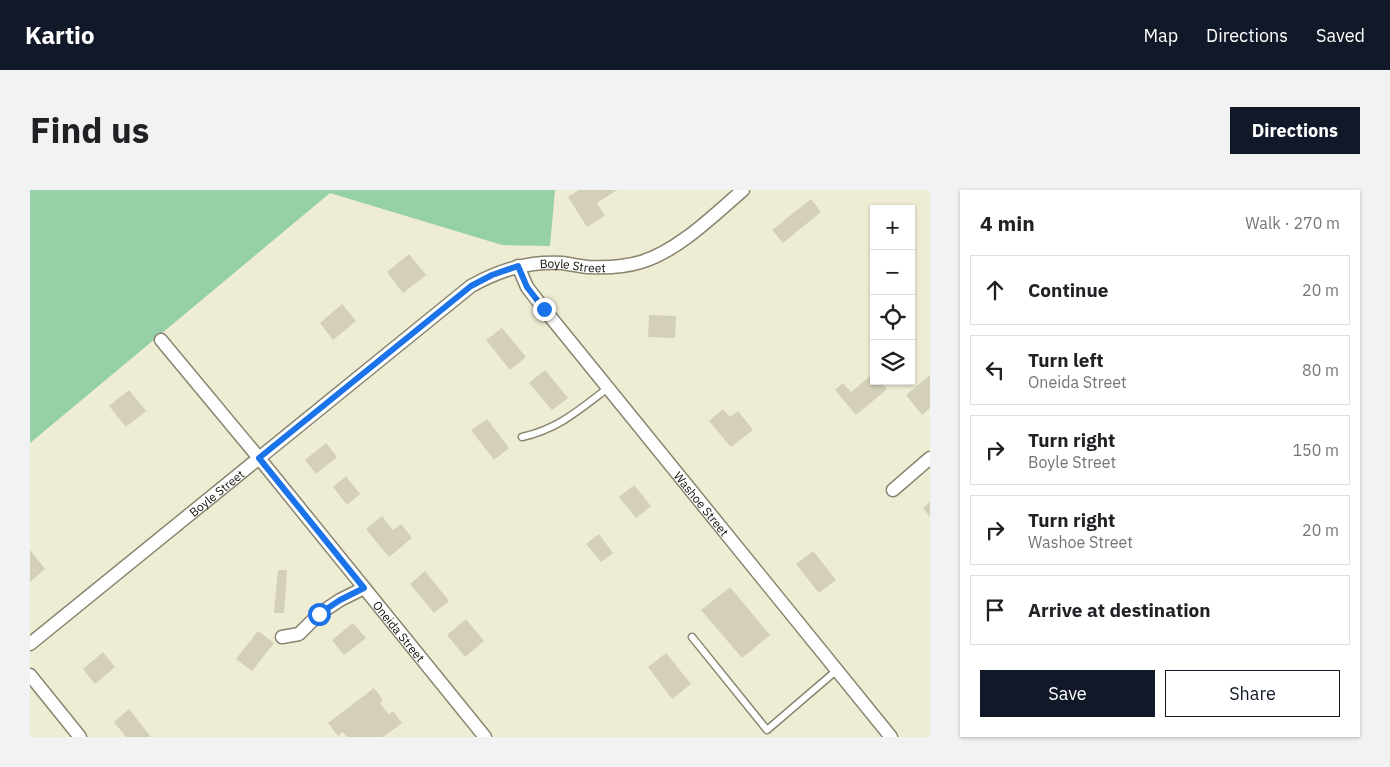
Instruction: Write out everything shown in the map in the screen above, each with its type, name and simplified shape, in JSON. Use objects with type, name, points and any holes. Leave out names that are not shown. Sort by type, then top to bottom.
[{"type":"street","name":"Boyle Street","points":[[30,644],[471,286],[492,275],[518,266],[537,263],[612,267],[641,262],[661,254],[688,235],[743,190]]},
{"type":"street","name":"Washoe Street","points":[[518,266],[527,287],[544,309],[891,737]]},
{"type":"street","name":"Oneida Street","points":[[162,340],[485,737]]},
{"type":"street","points":[[893,490],[930,458]]},
{"type":"street","points":[[282,636],[299,634],[319,614],[340,600],[364,588]]},
{"type":"street","points":[[30,675],[80,737]]},
{"type":"lane","points":[[522,437],[541,433],[564,421],[608,388]]},
{"type":"lane","points":[[692,637],[767,730],[837,670]]},
{"type":"green space","points":[[30,190],[555,190],[550,246],[502,245],[330,193],[30,443]]},
{"type":"building","points":[[579,190],[617,190],[597,203],[605,216],[587,227],[568,197]]},
{"type":"building","points":[[811,199],[821,212],[783,243],[772,230]]},
{"type":"building","points":[[409,254],[426,275],[403,293],[387,272]]},
{"type":"building","points":[[342,304],[356,321],[333,340],[320,323]]},
{"type":"building","points":[[649,315],[676,316],[675,338],[648,337]]},
{"type":"building","points":[[502,328],[526,357],[510,370],[486,340]]},
{"type":"building","points":[[545,370],[568,398],[552,410],[529,383]]},
{"type":"building","points":[[930,375],[930,408],[922,415],[906,395]]},
{"type":"building","points":[[870,376],[870,385],[884,385],[887,389],[856,415],[835,390],[843,383],[851,392]]},
{"type":"building","points":[[129,390],[146,411],[126,427],[109,406]]},
{"type":"building","points":[[723,409],[730,417],[738,411],[753,430],[731,447],[709,421]]},
{"type":"building","points":[[487,419],[509,448],[494,460],[471,430]]},
{"type":"building","points":[[326,443],[337,457],[316,474],[305,460]]},
{"type":"building","points":[[346,476],[360,494],[347,505],[333,487]]},
{"type":"building","points":[[634,485],[651,506],[636,518],[619,497]]},
{"type":"building","points":[[930,502],[930,517],[923,508]]},
{"type":"building","points":[[382,516],[393,530],[401,524],[412,538],[389,557],[366,529]]},
{"type":"building","points":[[599,534],[613,553],[601,562],[586,544]]},
{"type":"building","points":[[30,550],[45,569],[30,582]]},
{"type":"building","points":[[813,551],[836,580],[819,593],[796,564]]},
{"type":"building","points":[[278,570],[287,570],[284,613],[274,613]]},
{"type":"building","points":[[425,571],[449,601],[434,613],[410,584]]},
{"type":"building","points":[[730,587],[770,635],[742,658],[701,610]]},
{"type":"building","points":[[466,619],[484,641],[465,657],[447,635]]},
{"type":"building","points":[[353,623],[366,638],[344,655],[332,640]]},
{"type":"building","points":[[258,631],[274,643],[252,671],[236,659]]},
{"type":"building","points":[[103,652],[115,667],[95,684],[83,669]]},
{"type":"building","points":[[666,653],[691,684],[672,699],[648,667]]},
{"type":"building","points":[[374,688],[383,700],[380,703],[389,715],[393,711],[402,723],[383,737],[347,737],[343,732],[338,736],[328,723]]},
{"type":"building","points":[[129,709],[151,737],[126,737],[114,722]]},
{"type":"route","points":[[319,614],[340,600],[364,588],[259,458],[471,286],[492,275],[518,266],[527,287],[544,309]]}]
